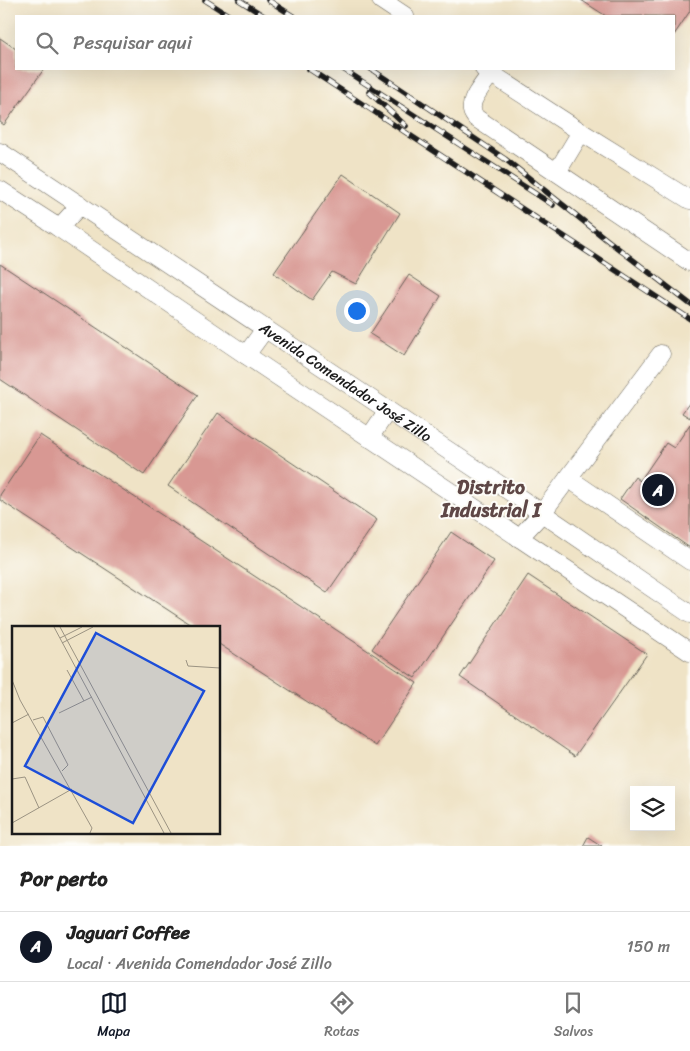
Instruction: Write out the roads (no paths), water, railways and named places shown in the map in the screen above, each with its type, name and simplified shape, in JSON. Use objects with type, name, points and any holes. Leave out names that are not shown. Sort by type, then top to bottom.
[{"type":"street","points":[[690,200],[488,71],[471,107],[476,118],[690,262]]},
{"type":"street","points":[[557,172],[581,132]]},
{"type":"street","name":"Avenida Comendador José Zillo","points":[[0,152],[542,513],[690,614]]},
{"type":"street","points":[[0,190],[690,652]]},
{"type":"street","points":[[59,228],[80,205]]},
{"type":"street","points":[[246,356],[265,329]]},
{"type":"street","points":[[520,538],[542,513],[662,354]]},
{"type":"street","points":[[369,438],[388,410]]},
{"type":"street","points":[[568,478],[690,561]]},
{"type":"railway","points":[[205,0],[228,15]]},
{"type":"railway","points":[[239,0],[262,15]]},
{"type":"railway","points":[[268,0],[291,15]]},
{"type":"railway","points":[[311,70],[690,319]]},
{"type":"railway","points":[[345,70],[553,205]]},
{"type":"railway","points":[[372,70],[505,159],[690,304]]},
{"type":"railway","points":[[369,92],[406,126]]},
{"type":"place","name":"Jaguari Coffee","points":[[658,490]]},
{"type":"district","name":"Distrito Industrial I","points":[[491,498]]}]
